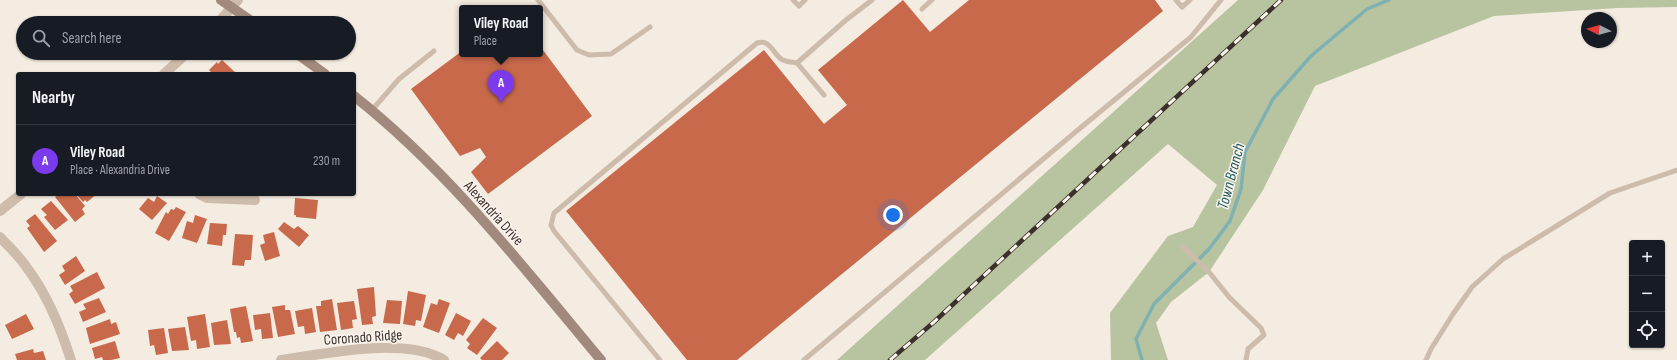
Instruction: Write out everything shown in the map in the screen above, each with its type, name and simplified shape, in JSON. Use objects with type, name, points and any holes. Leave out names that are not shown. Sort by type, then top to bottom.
[{"type":"street","points":[[221,0],[235,4],[247,16]]},
{"type":"street","points":[[224,16],[235,4]]},
{"type":"street","points":[[166,72],[179,60]]},
{"type":"street","points":[[306,60],[322,72]]},
{"type":"street","name":"Alexandria Drive","points":[[356,98],[372,110],[436,170],[484,222],[602,360]]},
{"type":"street","points":[[0,211],[19,196]]},
{"type":"street","points":[[204,196],[208,198],[255,200]]},
{"type":"street","points":[[0,237],[25,264],[39,286],[61,328],[71,360]]},
{"type":"street","name":"Coronado Ridge","points":[[281,360],[371,348],[408,349],[424,352],[444,360]]},
{"type":"lane","points":[[793,0],[799,6],[805,0]]},
{"type":"lane","points":[[797,63],[846,20],[872,0]]},
{"type":"lane","points":[[922,9],[932,0]]},
{"type":"lane","points":[[1176,0],[1182,7],[1190,0]]},
{"type":"lane","points":[[804,360],[1191,37],[1221,0]]},
{"type":"lane","points":[[543,6],[577,50],[589,55],[611,54],[650,27]]},
{"type":"lane","points":[[660,360],[554,231],[551,225],[551,219],[557,208],[757,43],[762,41],[768,43],[782,60],[797,63],[824,95]]},
{"type":"lane","points":[[372,110],[400,79],[434,51]]},
{"type":"lane","points":[[1426,360],[1431,349],[1453,314],[1472,287],[1503,259],[1610,193],[1677,170]]},
{"type":"lane","points":[[1183,247],[1209,272],[1229,297],[1261,328],[1264,335],[1248,349],[1246,360]]},
{"type":"green space","points":[[1238,0],[1677,0],[1677,7],[1618,8],[1494,16],[1315,86],[1263,190],[1209,272],[1171,302],[1156,323],[1168,360],[1111,360],[1110,313],[1168,236],[1193,227],[1217,185],[1168,144],[925,360],[837,360]]},
{"type":"building","points":[[903,0],[930,32],[969,0],[1155,0],[1163,11],[737,360],[687,360],[566,211],[764,50],[824,124],[847,105],[818,70]]},
{"type":"building","points":[[543,50],[592,116],[488,194],[471,172],[486,157],[480,148],[460,156],[411,89],[459,53],[459,57],[543,57]]},
{"type":"building","points":[[222,60],[235,72],[211,72],[209,70],[217,62],[218,64]]},
{"type":"building","points":[[77,196],[85,206],[82,209],[85,214],[75,222],[55,197]]},
{"type":"building","points":[[78,196],[94,196],[87,202],[85,200],[83,202]]},
{"type":"building","points":[[157,196],[167,203],[152,220],[139,209],[148,198],[154,202]]},
{"type":"building","points":[[295,198],[318,200],[316,219],[296,217],[296,215],[294,215]]},
{"type":"building","points":[[51,201],[68,220],[55,230],[44,217],[47,215],[41,209]]},
{"type":"building","points":[[176,207],[186,212],[169,241],[155,233],[166,212],[168,214],[171,209],[174,210]]},
{"type":"building","points":[[35,214],[57,241],[44,252],[27,228],[30,226],[26,221]]},
{"type":"building","points":[[195,215],[207,219],[197,243],[182,238],[187,221],[193,223]]},
{"type":"building","points":[[284,222],[294,229],[298,226],[309,235],[299,247],[278,229]]},
{"type":"building","points":[[210,223],[227,224],[226,235],[223,235],[222,246],[207,244]]},
{"type":"building","points":[[274,232],[280,256],[265,261],[260,245],[265,243],[263,235]]},
{"type":"building","points":[[235,234],[253,235],[251,260],[245,260],[244,266],[232,265]]},
{"type":"building","points":[[76,256],[85,271],[65,285],[59,275],[65,271],[62,266]]},
{"type":"building","points":[[97,272],[105,288],[75,304],[69,294],[73,291],[70,286]]},
{"type":"building","points":[[374,287],[376,316],[372,317],[373,324],[362,325],[357,289]]},
{"type":"building","points":[[408,291],[426,295],[421,321],[416,320],[415,326],[403,324]]},
{"type":"building","points":[[99,298],[106,312],[83,322],[79,312],[86,309],[83,304]]},
{"type":"building","points":[[332,299],[337,330],[320,332],[316,306],[321,306],[321,301]]},
{"type":"building","points":[[439,299],[450,303],[439,333],[423,327],[431,303],[437,305]]},
{"type":"building","points":[[387,300],[402,301],[400,324],[383,323]]},
{"type":"building","points":[[354,301],[357,319],[352,320],[353,328],[341,330],[337,303]]},
{"type":"building","points":[[285,305],[285,310],[290,310],[295,334],[278,337],[272,307]]},
{"type":"building","points":[[246,306],[253,341],[241,343],[240,337],[237,338],[236,332],[234,332],[230,309]]},
{"type":"building","points":[[312,308],[316,332],[305,334],[304,326],[298,327],[295,311]]},
{"type":"building","points":[[270,313],[273,338],[262,339],[261,329],[255,330],[253,315]]},
{"type":"building","points":[[456,313],[471,321],[463,336],[458,333],[454,340],[445,335]]},
{"type":"building","points":[[26,314],[34,329],[12,339],[5,325]]},
{"type":"building","points":[[205,314],[210,347],[197,349],[196,340],[191,341],[187,317]]},
{"type":"building","points":[[483,318],[497,328],[477,355],[467,348],[470,344],[466,340]]},
{"type":"building","points":[[110,319],[111,324],[116,322],[120,334],[90,344],[86,328]]},
{"type":"building","points":[[227,320],[231,344],[214,345],[211,323]]},
{"type":"building","points":[[185,327],[189,350],[172,351],[168,329]]},
{"type":"building","points":[[164,328],[168,353],[156,355],[154,345],[150,346],[148,330]]},
{"type":"building","points":[[115,341],[120,358],[103,360],[102,357],[95,359],[92,348]]},
{"type":"building","points":[[497,341],[509,353],[502,360],[482,360],[480,358]]},
{"type":"building","points":[[33,349],[34,353],[43,351],[46,360],[17,360],[15,354]]},
{"type":"waterway","name":"Town Branch","points":[[1142,360],[1136,339],[1154,304],[1209,249],[1230,221],[1241,189],[1245,152],[1273,99],[1311,56],[1367,9],[1389,0]]},
{"type":"railway","points":[[890,360],[934,322],[1281,0]]},
{"type":"place","name":"Viley Road","points":[[501,103]]}]
